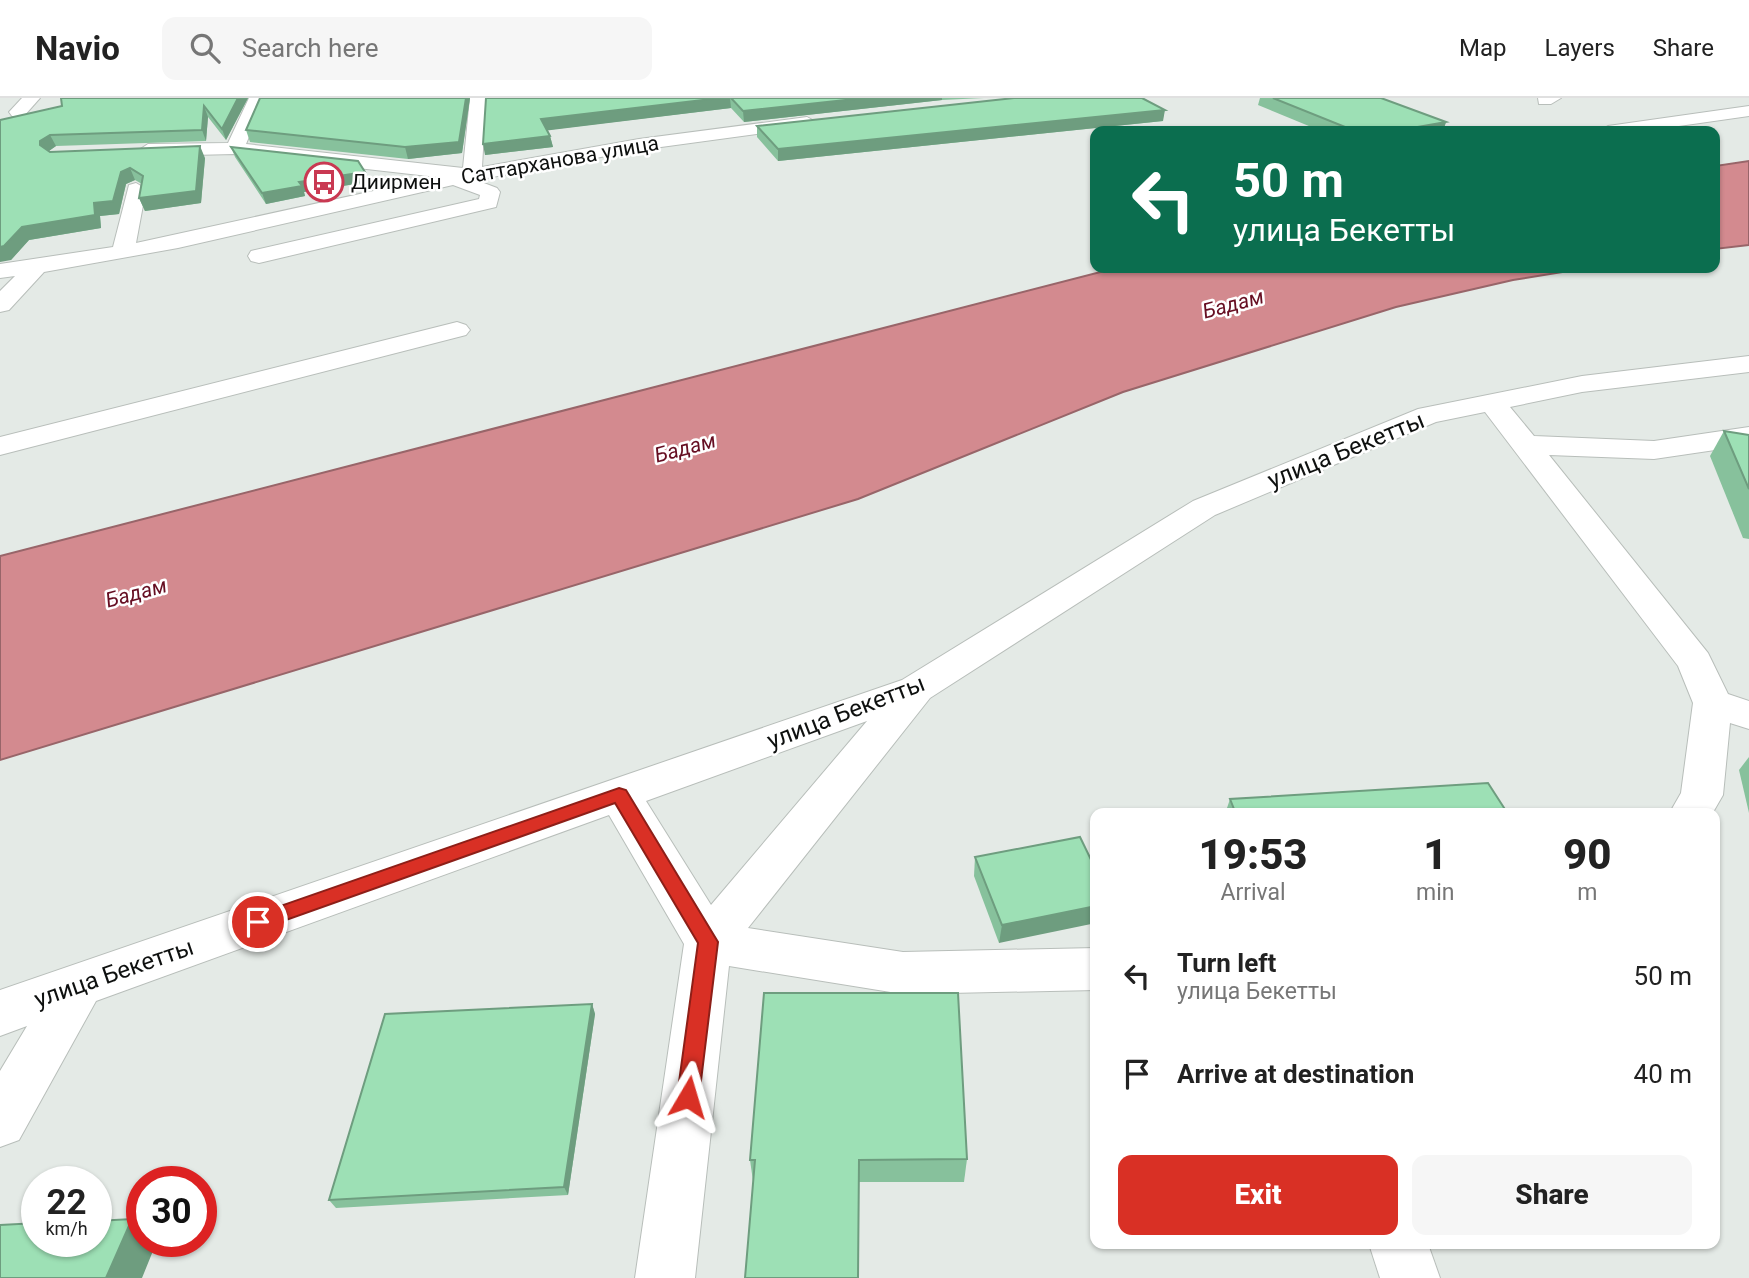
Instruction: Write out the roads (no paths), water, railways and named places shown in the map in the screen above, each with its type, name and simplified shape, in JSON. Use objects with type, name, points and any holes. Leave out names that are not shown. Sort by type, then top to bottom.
[{"type":"street","points":[[18,112],[32,98]]},
{"type":"street","points":[[235,148],[257,98]]},
{"type":"street","points":[[463,177],[478,98]]},
{"type":"street","points":[[1643,126],[1749,111]]},
{"type":"street","name":"Саттарханова улица","points":[[0,271],[123,250],[463,177],[636,145],[830,119]]},
{"type":"street","points":[[123,151],[235,148],[463,177],[490,192],[489,203],[259,256]]},
{"type":"street","points":[[123,250],[136,189]]},
{"type":"street","points":[[0,305],[37,266]]},
{"type":"street","points":[[0,446],[457,330]]},
{"type":"street","name":"улица Бекетты","points":[[0,1013],[916,689],[1204,508],[1428,415],[1582,384],[1749,364]]},
{"type":"street","points":[[1492,402],[1731,709],[1702,795],[1694,808]]},
{"type":"street","points":[[1525,445],[1654,450],[1749,436]]},
{"type":"street","points":[[665,1278],[708,942],[916,689]]},
{"type":"street","points":[[619,794],[708,942],[903,973],[1090,969]]},
{"type":"street","points":[[0,1121],[78,986]]},
{"type":"street","points":[[1400,1249],[1410,1278]]},
{"type":"water","points":[[1749,161],[1749,245],[1720,248],[1720,165]]},
{"type":"water","name":"Бадам","points":[[1097,273],[1556,273],[1513,280],[1396,307],[1123,392],[858,499],[0,760],[0,556]]},
{"type":"place","name":"Диирмен","points":[[324,182]]}]
